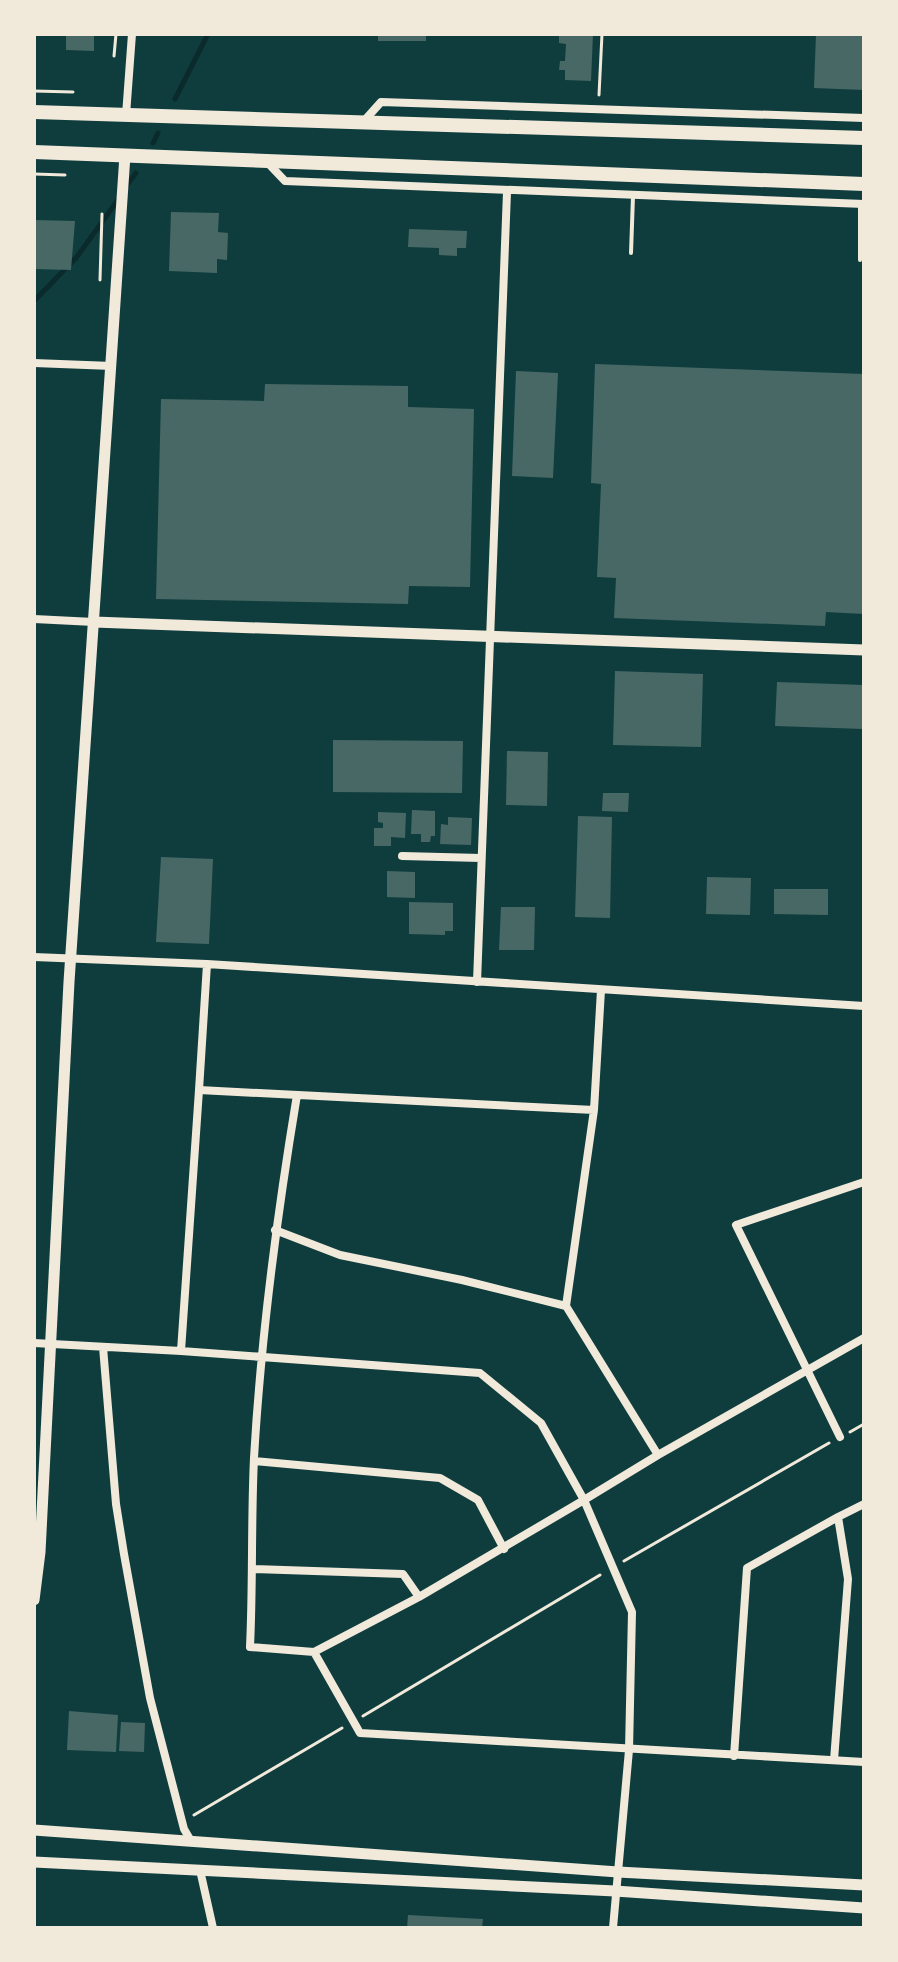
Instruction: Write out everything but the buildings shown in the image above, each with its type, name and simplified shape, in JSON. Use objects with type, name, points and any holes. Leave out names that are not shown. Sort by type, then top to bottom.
[{"type":"highway","points":[[34,112],[864,138]]},
{"type":"highway","points":[[34,152],[864,184]]},
{"type":"street","points":[[126,115],[132,34]]},
{"type":"street","points":[[364,121],[381,102],[864,118]]},
{"type":"street","points":[[34,1600],[71,960],[125,155]]},
{"type":"street","points":[[266,161],[285,181],[862,204]]},
{"type":"street","points":[[477,982],[507,192]]},
{"type":"street","points":[[34,363],[112,366]]},
{"type":"street","points":[[34,619],[864,650]]},
{"type":"street","points":[[402,856],[481,858]]},
{"type":"street","points":[[34,957],[207,964],[864,1006]]},
{"type":"street","points":[[181,1351],[207,964]]},
{"type":"street","points":[[601,990],[594,1110],[566,1306],[658,1455]]},
{"type":"street","points":[[199,1090],[594,1110]]},
{"type":"street","points":[[297,1095],[275,1230],[262,1359],[254,1461],[250,1647],[314,1652],[504,1549],[658,1455],[864,1338]]},
{"type":"street","points":[[840,1437],[736,1225],[864,1182]]},
{"type":"street","points":[[275,1230],[340,1255],[462,1280],[566,1306]]},
{"type":"street","points":[[34,1343],[480,1373],[541,1423],[584,1500],[632,1612],[629,1750],[613,1928]]},
{"type":"street","points":[[103,1347],[122,1542],[150,1698],[182,1821],[191,1841]]},
{"type":"street","points":[[254,1461],[440,1478],[478,1500],[504,1549]]},
{"type":"street","points":[[734,1756],[747,1568],[864,1504]]},
{"type":"street","points":[[834,1760],[848,1579],[838,1517]]},
{"type":"street","points":[[254,1569],[403,1574],[419,1597]]},
{"type":"street","points":[[314,1652],[360,1733],[864,1762]]},
{"type":"street","points":[[34,1830],[618,1872],[864,1885]]},
{"type":"street","points":[[34,1862],[615,1891],[864,1908]]},
{"type":"street","points":[[200,1870],[213,1928]]},
{"type":"lane","points":[[631,253],[633,196]]},
{"type":"lane","points":[[860,260],[862,204]]},
{"type":"path","points":[[114,56],[116,34]]},
{"type":"path","points":[[599,95],[602,34]]},
{"type":"path","points":[[34,91],[73,92]]},
{"type":"path","points":[[34,174],[65,175]]},
{"type":"path","points":[[100,280],[102,214]]},
{"type":"path","points":[[182,1821],[613,1567],[864,1424]]},
{"type":"waterway","points":[[175,99],[208,34]]},
{"type":"waterway","points":[[153,143],[158,133]]},
{"type":"waterway","points":[[125,188],[136,173]]},
{"type":"waterway","points":[[34,301],[76,258],[120,197]]}]
